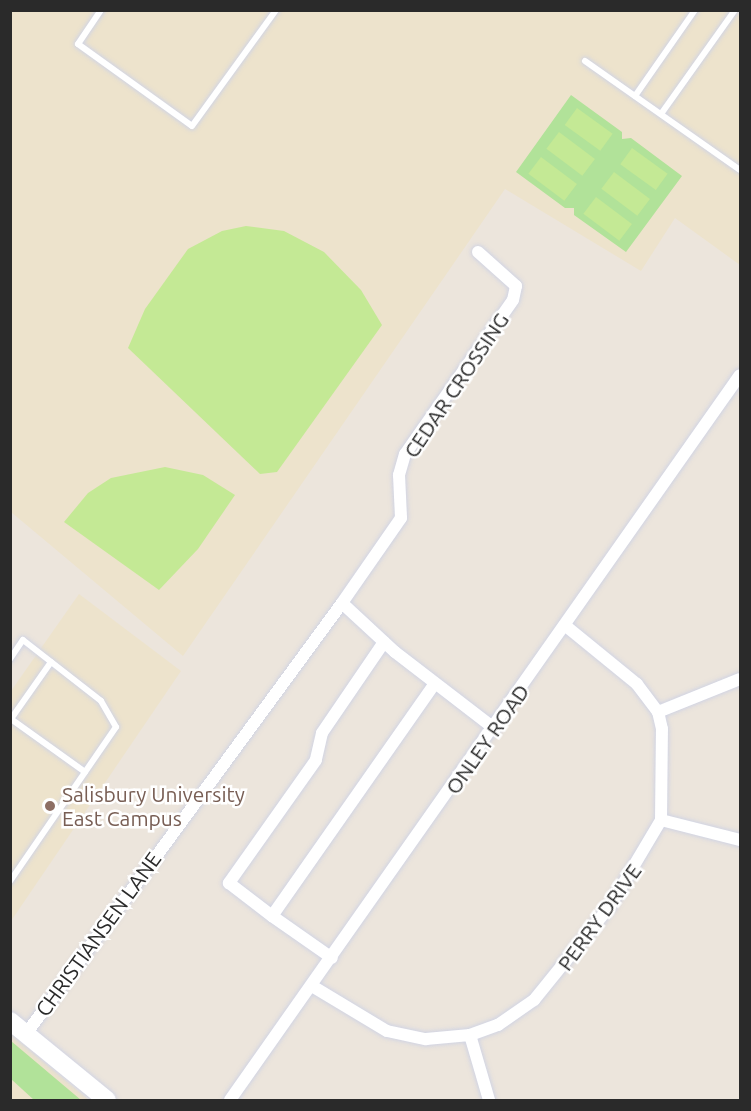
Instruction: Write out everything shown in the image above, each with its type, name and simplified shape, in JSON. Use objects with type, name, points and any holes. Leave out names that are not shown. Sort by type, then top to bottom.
[{"type":"street","name":"CEDAR CROSSING","points":[[342,603],[401,518],[399,475],[405,454],[513,300],[516,286],[478,252]]},
{"type":"street","name":"ONLEY ROAD","points":[[230,1101],[495,729],[741,375]]},
{"type":"street","points":[[342,603],[384,642],[495,729]]},
{"type":"street","name":"CHRISTIANSEN LANE","points":[[26,1034],[342,603]]},
{"type":"street","points":[[566,626],[614,660],[658,712],[741,679]]},
{"type":"street","points":[[332,958],[229,883],[316,760],[322,733],[384,642]]},
{"type":"street","points":[[272,915],[435,683]]},
{"type":"street","name":"PERRY DRIVE","points":[[312,986],[387,1031],[426,1039],[470,1035],[498,1026],[534,1000],[610,906],[661,820],[665,755],[658,712]]},
{"type":"street","points":[[661,820],[741,840]]},
{"type":"street","points":[[10,1021],[107,1101]]},
{"type":"street","points":[[470,1035],[489,1101]]},
{"type":"lane","points":[[101,10],[78,44],[192,126],[276,10]]},
{"type":"lane","points":[[635,96],[695,10]]},
{"type":"lane","points":[[660,114],[735,10]]},
{"type":"lane","points":[[585,61],[741,170]]},
{"type":"lane","points":[[10,659],[23,640],[101,701],[116,727],[10,881]]},
{"type":"lane","points":[[51,662],[11,719],[85,772]]},
{"type":"shaded area","points":[[10,11],[740,11],[740,265],[675,218],[641,271],[505,189],[183,656],[11,512]]},
{"type":"shaded area","name":"Salisbury University East Campus","points":[[79,594],[181,671],[11,921],[11,691]]},
{"type":"shaded area","points":[[11,1034],[89,1100],[11,1100]]},
{"type":"green space","points":[[571,95],[622,132],[622,139],[631,138],[682,176],[626,252],[574,215],[574,208],[565,208],[516,172]]},
{"type":"green space","points":[[577,108],[613,134],[600,151],[565,125]]},
{"type":"green space","points":[[559,132],[595,159],[582,176],[546,149]]},
{"type":"green space","points":[[632,148],[668,174],[656,190],[620,164]]},
{"type":"green space","points":[[541,157],[577,184],[564,201],[528,174]]},
{"type":"green space","points":[[614,172],[650,199],[637,216],[601,189]]},
{"type":"green space","points":[[596,197],[632,224],[619,241],[583,214]]},
{"type":"green space","points":[[246,226],[284,231],[324,252],[361,290],[382,325],[277,472],[260,474],[128,348],[145,309],[188,249],[222,231]]},
{"type":"green space","points":[[165,467],[203,475],[235,495],[198,549],[159,590],[64,522],[88,493],[111,478]]},
{"type":"green space","points":[[10,1041],[81,1100],[34,1100],[11,1079]]},
{"type":"place","name":"Salisbury University East Campus","points":[[50,806]]}]
